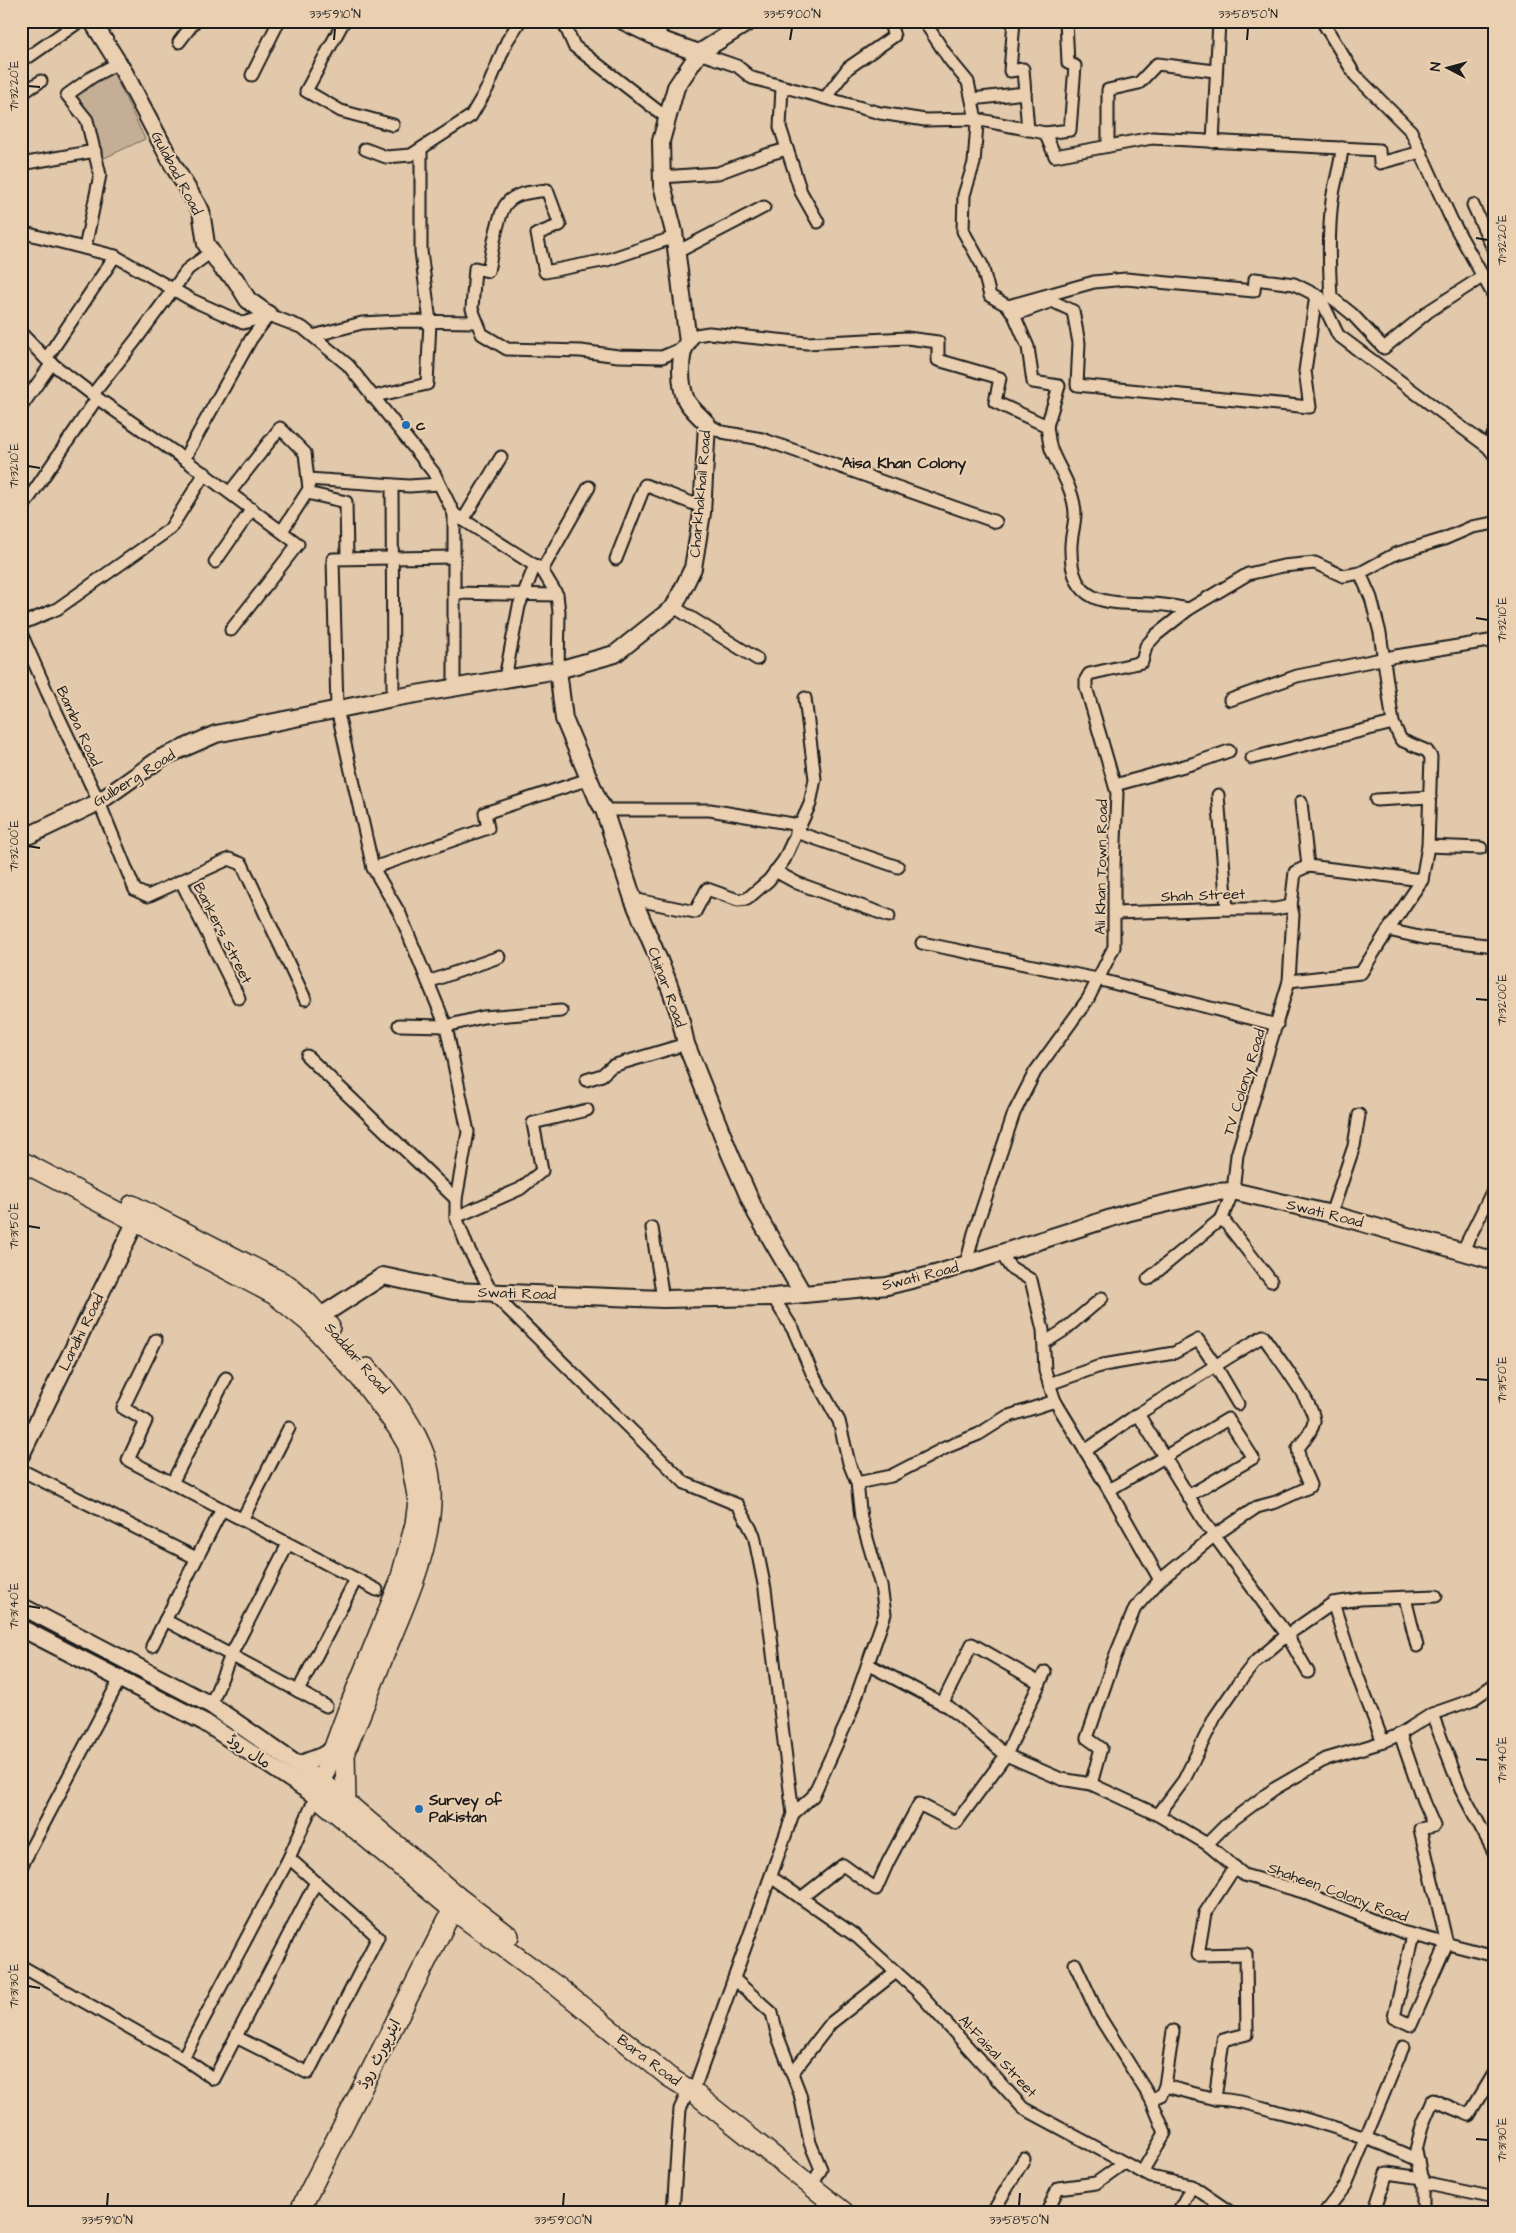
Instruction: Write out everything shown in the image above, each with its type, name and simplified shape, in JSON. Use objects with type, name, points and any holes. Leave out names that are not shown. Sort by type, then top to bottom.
[{"type":"main road","points":[[21,1150],[275,1294],[316,1321],[397,1427],[408,1446],[418,1501],[415,1524],[399,1584],[340,1750],[323,1792],[346,1803],[456,1903]]},
{"type":"main road","points":[[21,1162],[139,1216]]},
{"type":"main road","points":[[340,1750],[346,1803]]},
{"type":"main road","name":"مال روڈ","points":[[323,1792],[456,1903]]},
{"type":"main road","name":"Bara Road","points":[[456,1903],[669,2077],[695,2087],[844,2212]]},
{"type":"main road","name":"ایئرپورٹ روڈ","points":[[298,2212],[456,1903]]},
{"type":"main road","points":[[695,2087],[816,2178],[857,2212]]},
{"type":"street","points":[[21,58],[30,56],[80,21]]},
{"type":"street","name":"Gulabad Road","points":[[92,21],[118,63],[172,165],[201,211],[206,244],[222,268],[235,279],[248,300],[269,315]]},
{"type":"street","points":[[179,42],[195,21]]},
{"type":"street","points":[[252,75],[279,21]]},
{"type":"street","points":[[344,21],[306,91],[341,111],[393,125]]},
{"type":"street","points":[[365,149],[386,156],[411,155],[471,116],[488,87],[507,41],[520,21]]},
{"type":"street","points":[[563,21],[574,46],[667,118]]},
{"type":"street","points":[[623,21],[658,38],[737,66],[752,78],[880,113],[925,120],[976,119],[1045,133],[1070,130],[1075,66],[1068,63],[1066,21]]},
{"type":"street","points":[[658,38],[663,21]]},
{"type":"street","name":"Charkhakhail Road","points":[[454,687],[558,670],[615,654],[674,608],[693,568],[702,507],[707,424],[687,401],[681,372],[686,345],[676,245],[662,178],[660,141],[676,86],[699,53],[750,21]]},
{"type":"street","points":[[826,98],[848,68],[894,36],[889,21]]},
{"type":"street","points":[[924,21],[949,59],[968,82],[976,119],[974,163],[964,195],[963,231],[982,265],[990,296],[1011,310],[1028,347],[1033,382],[1059,386],[1047,426],[1051,447],[1066,479],[1075,512],[1070,551],[1075,578],[1086,593],[1099,601],[1122,604],[1152,604],[1189,609],[1248,574],[1283,566],[1315,563],[1343,576],[1360,573],[1395,554],[1444,539],[1472,527],[1495,523]]},
{"type":"street","points":[[1014,21],[1010,71],[1024,69],[1028,130]]},
{"type":"street","points":[[1213,142],[1219,21]]},
{"type":"street","points":[[1322,21],[1355,76],[1411,131],[1452,221],[1495,298]]},
{"type":"street","points":[[85,248],[100,175],[87,120],[67,95],[92,76],[118,63]]},
{"type":"street","points":[[1108,146],[1108,90],[1139,83],[1157,64],[1216,71]]},
{"type":"street","points":[[21,94],[41,82]]},
{"type":"street","points":[[782,86],[780,127],[801,192],[818,222]]},
{"type":"street","points":[[972,98],[1025,93]]},
{"type":"street","points":[[1045,133],[1055,156],[1152,138],[1379,150],[1380,163],[1421,152]]},
{"type":"street","points":[[1342,148],[1341,166],[1332,198],[1329,237],[1331,297],[1352,314],[1384,348],[1429,311],[1482,277]]},
{"type":"street","points":[[372,397],[427,384],[430,322],[422,251],[420,149]]},
{"type":"street","points":[[662,178],[718,173],[787,149]]},
{"type":"street","points":[[21,164],[95,151]]},
{"type":"street","points":[[764,207],[676,245],[545,272],[537,234],[560,225],[547,190],[519,195],[506,204],[494,240],[488,271],[475,268],[472,309],[482,334],[507,349],[581,351],[618,356],[662,357],[686,345],[696,335],[709,333],[807,343],[907,338],[938,342],[938,360],[1000,378],[995,402],[1047,426]]},
{"type":"street","points":[[1473,205],[1495,253]]},
{"type":"street","points":[[21,232],[115,256],[173,290],[243,323],[269,315],[303,328],[313,336],[348,365],[434,474],[458,517],[538,567],[557,595],[559,612],[558,670]]},
{"type":"street","points":[[21,510],[95,396],[188,269],[211,252]]},
{"type":"street","points":[[21,407],[115,256]]},
{"type":"street","points":[[1011,310],[1094,282],[1126,280],[1254,291],[1255,279],[1294,284],[1320,297],[1338,335],[1491,452],[1495,431]]},
{"type":"street","points":[[1011,310],[1052,301],[1073,311],[1079,343],[1077,385],[1310,407],[1306,371],[1316,295]]},
{"type":"street","points":[[184,459],[251,340],[269,315]]},
{"type":"street","points":[[313,336],[362,323],[477,322]]},
{"type":"street","points":[[21,334],[49,361],[95,396],[206,474],[298,544],[231,630]]},
{"type":"street","points":[[707,424],[722,432],[762,439],[996,522]]},
{"type":"street","points":[[230,492],[280,428],[305,453],[309,489],[282,531]]},
{"type":"street","points":[[454,687],[454,557],[458,517],[501,457]]},
{"type":"street","points":[[21,624],[57,608],[170,529],[206,474]]},
{"type":"street","points":[[308,479],[392,485],[439,484]]},
{"type":"street","points":[[392,485],[393,698]]},
{"type":"street","points":[[616,559],[645,485],[702,507]]},
{"type":"street","points":[[505,678],[524,593],[538,567],[589,486]]},
{"type":"street","points":[[307,493],[346,502],[347,558]]},
{"type":"street","points":[[214,562],[252,509]]},
{"type":"street","points":[[454,557],[333,559],[337,709],[373,868],[400,914],[446,1026],[468,1132],[456,1199],[456,1217],[467,1246],[492,1293],[685,1483],[738,1505],[754,1535],[765,1589],[794,1814]]},
{"type":"street","points":[[1289,982],[1361,973],[1422,880],[1428,846],[1430,757],[1427,751],[1401,740],[1393,723],[1380,634],[1371,598],[1360,573]]},
{"type":"street","points":[[454,593],[557,595]]},
{"type":"street","points":[[674,608],[757,659]]},
{"type":"street","name":"Ali Khan Town Road","points":[[966,1264],[974,1233],[1014,1114],[1035,1072],[1088,999],[1114,947],[1114,866],[1117,793],[1086,687],[1086,679],[1089,674],[1142,662],[1146,646],[1156,635],[1189,609]]},
{"type":"street","name":"Bamba Road","points":[[21,633],[46,692],[99,802],[135,890],[148,896],[229,859],[242,864],[305,999]]},
{"type":"street","points":[[1230,700],[1297,676],[1495,640]]},
{"type":"street","name":"Chinar Road","points":[[558,670],[564,720],[604,810],[633,898],[679,1013],[686,1044],[756,1214],[803,1294]]},
{"type":"street","name":"Gulberg Road","points":[[21,836],[30,835],[99,802],[161,758],[216,734],[454,687]]},
{"type":"street","points":[[633,898],[695,912],[708,889],[738,900],[747,899],[775,871],[784,860],[797,828],[810,804],[815,779],[805,698]]},
{"type":"street","points":[[1252,758],[1393,723]]},
{"type":"street","points":[[1115,785],[1195,763],[1229,751]]},
{"type":"street","points":[[373,868],[488,828],[485,813],[589,779]]},
{"type":"street","points":[[1218,795],[1227,909]]},
{"type":"street","points":[[1376,800],[1430,798]]},
{"type":"street","points":[[1301,802],[1308,866],[1422,880]]},
{"type":"street","points":[[604,810],[710,810],[797,828],[898,867]]},
{"type":"street","points":[[1428,846],[1481,848]]},
{"type":"street","name":"TV Colony Road","points":[[1222,1218],[1233,1191],[1237,1155],[1289,982],[1293,915],[1290,906],[1295,872],[1308,866]]},
{"type":"street","points":[[775,871],[796,883],[889,916]]},
{"type":"street","name":"Bankers Street","points":[[180,881],[239,998]]},
{"type":"street","name":"Shah Street","points":[[1115,913],[1276,909],[1290,906]]},
{"type":"street","points":[[1388,930],[1424,938],[1495,946]]},
{"type":"street","points":[[922,943],[1097,979],[1277,1025]]},
{"type":"street","points":[[428,982],[499,957]]},
{"type":"street","points":[[400,1025],[446,1026],[483,1017],[561,1011]]},
{"type":"street","points":[[586,1080],[602,1075],[612,1066],[686,1044]]},
{"type":"street","points":[[306,1056],[456,1199]]},
{"type":"street","points":[[456,1217],[520,1188],[542,1171],[534,1123],[587,1110]]},
{"type":"street","points":[[1331,1214],[1354,1146],[1359,1115]]},
{"type":"street","points":[[1462,1252],[1495,1186]]},
{"type":"street","name":"Swati Road","points":[[316,1321],[383,1276],[453,1291],[663,1299],[773,1298],[887,1286],[966,1264],[1130,1212],[1215,1192],[1233,1191],[1331,1214],[1495,1261]]},
{"type":"street","name":"Landhi Road","points":[[21,1455],[139,1216]]},
{"type":"street","points":[[1148,1279],[1222,1218],[1271,1281]]},
{"type":"street","points":[[652,1228],[663,1299]]},
{"type":"street","points":[[1001,1253],[1010,1267],[1030,1280],[1043,1330],[1045,1371],[1055,1400],[1110,1490],[1160,1580]]},
{"type":"street","points":[[673,2212],[680,2109],[685,2098],[695,2087],[794,1814],[813,1796],[850,1715],[885,1614],[881,1586],[861,1518],[857,1483],[849,1464],[839,1421],[812,1373],[794,1331],[773,1298]]},
{"type":"street","points":[[1044,1343],[1063,1331],[1102,1298]]},
{"type":"street","points":[[1085,1451],[1138,1414],[1263,1336],[1309,1404],[1314,1420],[1310,1431],[1298,1448],[1300,1462],[1310,1485],[1309,1487],[1276,1502],[1257,1507],[1215,1535],[1160,1580],[1135,1608],[1114,1659],[1087,1738],[1101,1748],[1091,1784]]},
{"type":"street","points":[[156,1340],[123,1408],[146,1421],[128,1460],[376,1590]]},
{"type":"street","points":[[1049,1384],[1103,1365],[1174,1353],[1198,1340],[1238,1404]]},
{"type":"street","points":[[172,1483],[226,1378]]},
{"type":"street","points":[[857,1483],[891,1476],[946,1447],[979,1434],[1006,1417],[1055,1400]]},
{"type":"street","points":[[1138,1414],[1188,1496],[1247,1583],[1286,1635],[1308,1672]]},
{"type":"street","points":[[1110,1490],[1228,1419],[1253,1458],[1188,1496]]},
{"type":"street","points":[[242,1520],[288,1428]]},
{"type":"street","points":[[21,1470],[196,1558]]},
{"type":"street","points":[[152,1646],[222,1510]]},
{"type":"street","points":[[211,1705],[231,1655],[288,1544]]},
{"type":"street","points":[[298,1691],[356,1579]]},
{"type":"street","points":[[1158,1815],[1184,1780],[1215,1717],[1237,1685],[1255,1662],[1286,1635],[1333,1603],[1360,1599],[1436,1596]]},
{"type":"street","points":[[1405,1598],[1417,1646]]},
{"type":"street","points":[[1333,1603],[1351,1658],[1383,1742]]},
{"type":"street","name":"مال روڈ","points":[[21,1606],[211,1705],[298,1765],[323,1792]]},
{"type":"street","points":[[165,1620],[326,1706]]},
{"type":"street","name":"مال روڈ","points":[[21,1628],[204,1722],[323,1792]]},
{"type":"street","points":[[942,1704],[972,1644],[1040,1683]]},
{"type":"street","name":"Shaheen Colony Road","points":[[868,1665],[949,1707],[1006,1755],[1060,1779],[1091,1784],[1158,1815],[1207,1844],[1244,1875],[1304,1892],[1413,1935],[1495,1956]]},
{"type":"street","points":[[801,1898],[843,1865],[876,1890],[888,1862],[919,1804],[956,1823],[1006,1755],[1045,1672]]},
{"type":"street","points":[[21,1867],[120,1678]]},
{"type":"street","points":[[1207,1844],[1227,1824],[1274,1789],[1326,1759],[1383,1742],[1432,1714],[1472,1700],[1495,1684]]},
{"type":"street","points":[[1432,1714],[1461,1790],[1495,1854]]},
{"type":"street","points":[[1400,1734],[1423,1801],[1434,1826],[1420,1829],[1447,1944],[1411,2024],[1394,2017],[1413,1935]]},
{"type":"street","points":[[298,1765],[340,1750]]},
{"type":"street","points":[[183,2058],[323,1792]]},
{"type":"street","points":[[236,2037],[308,2073],[378,1937],[289,1858]]},
{"type":"street","points":[[1215,2099],[1223,2040],[1247,2034],[1246,1954],[1198,1955],[1205,1913],[1235,1867]]},
{"type":"street","name":"Al-Faisal Street","points":[[771,1877],[857,1937],[917,1991],[1024,2108],[1151,2177],[1192,2186],[1230,2212]]},
{"type":"street","points":[[21,1966],[183,2058],[214,2079],[316,1882]]},
{"type":"street","points":[[1075,1964],[1099,2016],[1151,2099],[1165,2133],[1142,2172]]},
{"type":"street","points":[[793,2072],[831,2023],[896,1972]]},
{"type":"street","points":[[734,1979],[772,2014],[778,2037],[800,2094],[810,2143],[821,2170],[816,2178]]},
{"type":"street","points":[[1151,2099],[1162,2095],[1165,2086],[1173,2031]]},
{"type":"street","points":[[1325,2212],[1346,2185],[1403,2047]]},
{"type":"street","points":[[1422,2212],[1422,2180],[1416,2150],[1422,2126],[1433,2100],[1469,2115],[1495,2072]]},
{"type":"street","points":[[1165,2086],[1215,2099],[1238,2100],[1365,2137],[1418,2160]]},
{"type":"street","points":[[993,2212],[1024,2159]]},
{"type":"street","points":[[1046,2212],[1058,2188],[1096,2183],[1124,2163]]},
{"type":"street","points":[[1374,2212],[1387,2173],[1495,2198]]},
{"type":"street","points":[[1178,2212],[1192,2186]]},
{"type":"shaded area","points":[[109,64],[145,139],[100,160],[65,88]]},
{"type":"place","name":"c","points":[[406,425]]},
{"type":"place","name":"Survey of Pakistan","points":[[419,1809]]},
{"type":"district","name":"Aisa Khan Colony","points":[[904,462]]}]
